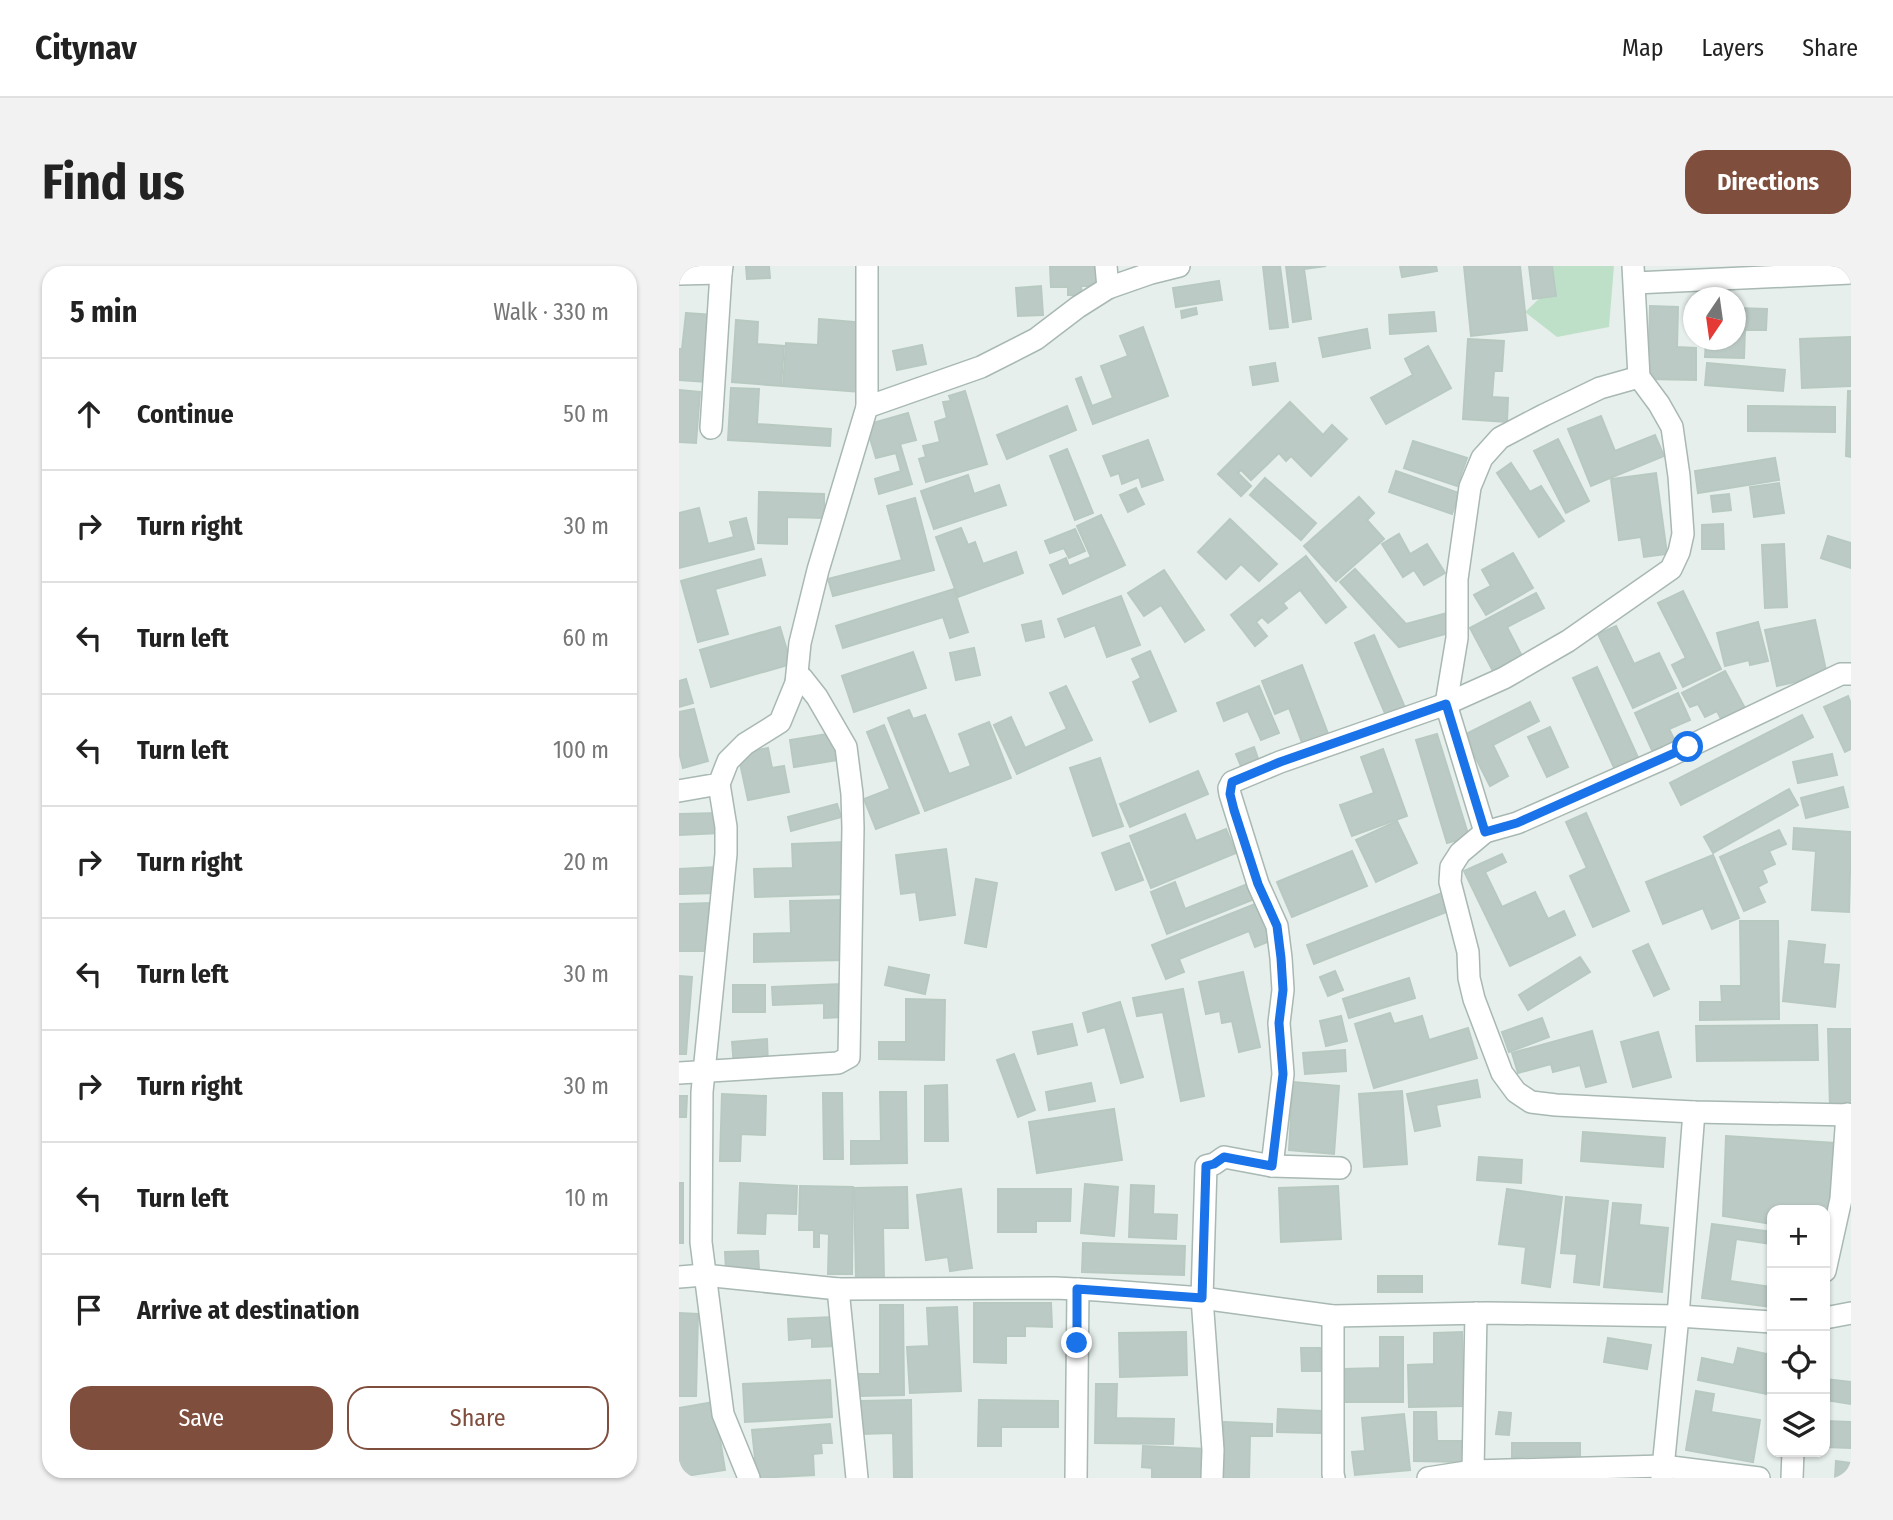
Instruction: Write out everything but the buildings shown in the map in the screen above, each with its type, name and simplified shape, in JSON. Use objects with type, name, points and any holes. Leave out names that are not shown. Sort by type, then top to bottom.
[{"type":"street","points":[[749,1478],[723,1414],[701,1242],[702,1092],[726,854],[726,827],[719,784],[728,761],[745,744],[780,722],[796,683],[800,643],[815,582],[867,407],[867,266]]},
{"type":"street","points":[[1106,266],[1108,288]]},
{"type":"street","points":[[867,407],[981,367],[1036,339],[1108,288],[1179,266]]},
{"type":"street","points":[[679,274],[721,270],[711,428]]},
{"type":"street","points":[[1272,1166],[1283,1074],[1279,1023],[1283,990],[1281,958],[1277,926],[1258,884],[1234,810],[1230,788],[1232,782],[1280,762],[1446,704],[1504,678],[1568,640],[1671,569],[1683,534],[1679,476],[1672,427],[1639,377],[1634,275],[1851,273]]},
{"type":"street","points":[[1485,832],[1446,704],[1457,638],[1457,579],[1471,487],[1482,458],[1500,439],[1600,388],[1639,377]]},
{"type":"street","points":[[1826,1268],[1841,1199],[1849,1114],[1694,1112],[1531,1102],[1516,1092],[1502,1073],[1474,999],[1469,978],[1468,952],[1450,882],[1451,867],[1460,853],[1485,832],[1517,823],[1667,757],[1841,674],[1851,674]]},
{"type":"street","points":[[679,1073],[838,1063],[849,1057],[853,816],[846,747],[810,687],[802,678],[796,683]]},
{"type":"street","points":[[679,791],[719,784]]},
{"type":"street","points":[[1663,1472],[1694,1112]]},
{"type":"street","points":[[1212,1478],[1213,1450],[1202,1298],[1206,1166],[1224,1157],[1272,1166],[1340,1168]]},
{"type":"street","points":[[679,1277],[704,1275],[838,1289],[1077,1289],[1202,1298],[1333,1316],[1476,1313],[1678,1316],[1767,1322]]},
{"type":"street","points":[[838,1289],[857,1478]]},
{"type":"street","points":[[1076,1478],[1077,1289]]},
{"type":"street","points":[[1473,1471],[1476,1313]]},
{"type":"street","points":[[1830,1317],[1851,1313]]},
{"type":"street","points":[[1333,1316],[1334,1478]]},
{"type":"street","points":[[1791,1478],[1793,1457]]},
{"type":"street","points":[[1427,1478],[1473,1471],[1663,1472],[1759,1478]]},
{"type":"green space","points":[[1550,266],[1614,266],[1609,327],[1557,337],[1525,312],[1555,284]]},
{"type":"route","points":[[1077,1343],[1077,1289],[1202,1298],[1206,1166],[1224,1157],[1272,1166],[1283,1074],[1279,1023],[1283,990],[1281,958],[1277,926],[1258,884],[1234,810],[1230,794],[1232,782],[1280,762],[1446,704],[1485,832],[1517,823],[1688,747]]}]
